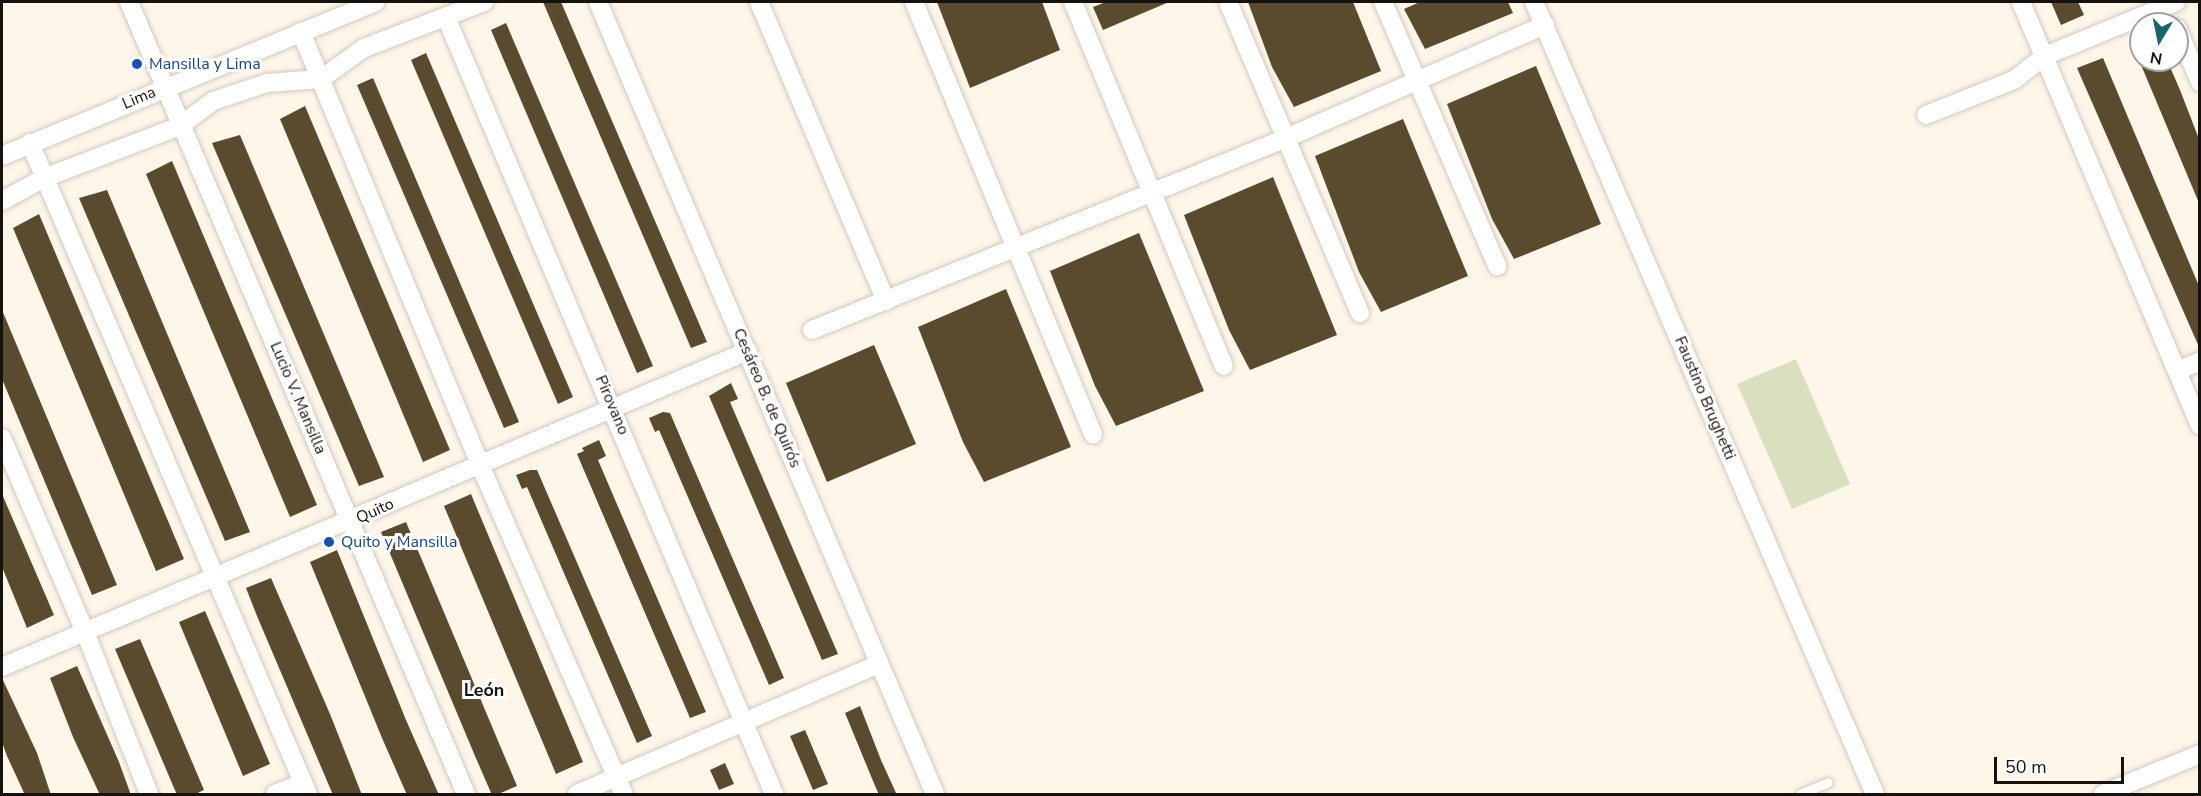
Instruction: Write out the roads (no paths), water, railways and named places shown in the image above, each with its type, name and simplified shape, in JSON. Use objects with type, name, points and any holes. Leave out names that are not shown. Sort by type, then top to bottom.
[{"type":"street","name":"Lucio V. Mansilla","points":[[129,2],[466,795]]},
{"type":"street","points":[[2,201],[44,178],[180,126],[213,101],[267,83],[321,79],[364,48],[484,2]]},
{"type":"street","name":"Cesáreo B. de Quirós","points":[[598,2],[748,351],[934,795]]},
{"type":"street","points":[[759,2],[886,302]]},
{"type":"street","points":[[914,2],[1093,434]]},
{"type":"street","points":[[1073,2],[1224,366]]},
{"type":"street","points":[[1228,2],[1284,139],[1360,313]]},
{"type":"street","points":[[1383,2],[1497,266]]},
{"type":"street","name":"Faustino Brughetti","points":[[1534,2],[1875,795]]},
{"type":"street","points":[[2021,2],[2199,426]]},
{"type":"street","name":"Lima","points":[[2,156],[370,3]]},
{"type":"street","points":[[1926,115],[2014,80],[2045,56],[2170,3]]},
{"type":"street","name":"Pirovano","points":[[446,17],[614,410],[774,795]]},
{"type":"street","points":[[812,330],[886,302],[1284,139],[1545,25]]},
{"type":"street","points":[[301,32],[480,465],[620,786]]},
{"type":"street","points":[[2189,57],[2199,82]]},
{"type":"street","points":[[30,143],[305,789],[275,795]]},
{"type":"street","name":"Quito","points":[[2,667],[351,522],[748,351]]},
{"type":"street","points":[[2177,371],[2199,361]]},
{"type":"street","points":[[2,438],[85,632],[149,795]]},
{"type":"street","points":[[577,795],[620,786],[745,723],[879,663]]},
{"type":"street","points":[[2103,795],[2199,754]]},
{"type":"lane","points":[[1800,795],[1828,782]]},
{"type":"place","name":"Mansilla y Lima","points":[[137,64]]},
{"type":"place","name":"Quito y Mansilla","points":[[329,542]]},
{"type":"district","name":"León","points":[[484,690]]}]
